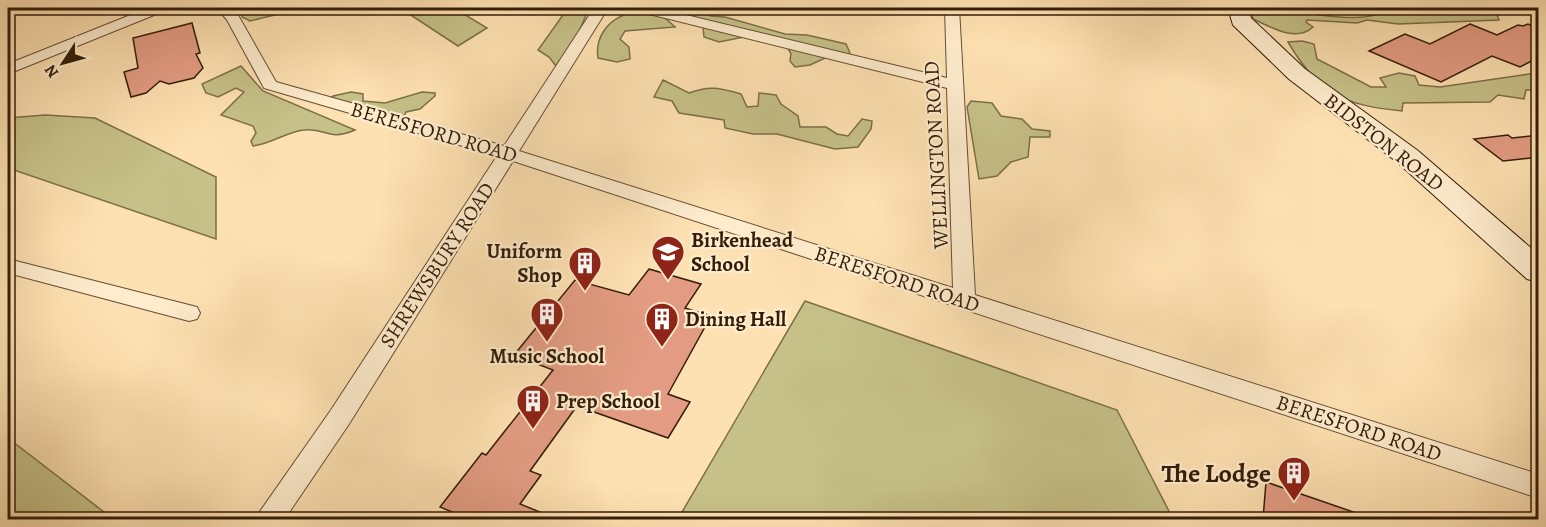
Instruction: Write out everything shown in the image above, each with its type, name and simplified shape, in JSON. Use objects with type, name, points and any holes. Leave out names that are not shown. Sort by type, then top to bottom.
[{"type":"main road","name":"BIDSTON ROAD","points":[[1238,8],[1241,20],[1297,75],[1407,156],[1539,271]]},
{"type":"street","points":[[8,69],[159,8]]},
{"type":"street","name":"BERESFORD ROAD","points":[[224,8],[233,18],[270,85],[508,153],[1539,486]]},
{"type":"street","name":"SHREWSBURY ROAD","points":[[268,519],[340,417],[602,8]]},
{"type":"street","points":[[642,8],[956,85]]},
{"type":"street","name":"WELLINGTON ROAD","points":[[952,8],[964,301]]},
{"type":"street","points":[[8,266],[189,313]]},
{"type":"shaded area","points":[[1408,7],[1434,7],[1489,13],[1497,15],[1499,20],[1398,24],[1367,20],[1357,23],[1307,20],[1306,22],[1313,27],[1306,32],[1291,34],[1253,19],[1250,8],[1350,17],[1368,16]]},
{"type":"shaded area","points":[[246,8],[304,8],[250,21],[242,17]]},
{"type":"shaded area","points":[[400,8],[454,8],[487,28],[458,46]]},
{"type":"shaded area","points":[[538,8],[589,8],[575,41],[556,66],[549,57],[538,50],[563,15]]},
{"type":"shaded area","points":[[624,8],[675,8],[664,17],[675,27],[625,31],[620,39],[629,47],[630,59],[617,62],[598,58],[598,44],[603,32],[612,22],[624,15]]},
{"type":"shaded area","points":[[682,10],[725,17],[785,34],[807,35],[846,44],[850,53],[836,59],[825,58],[810,65],[795,67],[790,61],[791,54],[787,47],[744,37],[719,42],[704,37],[703,28],[707,21],[676,20]]},
{"type":"shaded area","points":[[1302,41],[1314,44],[1317,59],[1371,87],[1386,87],[1380,78],[1399,73],[1415,76],[1419,85],[1440,87],[1536,73],[1538,70],[1538,90],[1526,90],[1524,99],[1498,95],[1490,102],[1403,103],[1402,111],[1364,105],[1349,101],[1322,86],[1299,60],[1288,42]]},
{"type":"shaded area","points":[[241,66],[263,91],[355,130],[338,135],[317,130],[304,130],[253,146],[251,141],[256,133],[253,126],[221,115],[244,92],[236,88],[218,97],[206,93],[202,84]]},
{"type":"shaded area","points":[[663,80],[689,93],[715,88],[741,94],[747,107],[758,106],[759,93],[776,95],[781,104],[798,116],[800,127],[826,127],[837,134],[848,136],[862,119],[872,121],[871,129],[858,147],[835,149],[777,134],[753,134],[725,128],[724,120],[679,113],[672,101],[654,97]]},
{"type":"shaded area","points":[[351,92],[363,94],[363,101],[385,103],[422,92],[435,93],[435,96],[420,109],[406,112],[403,119],[324,103],[333,96]]},
{"type":"shaded area","points":[[971,101],[992,103],[1001,116],[1022,119],[1032,129],[1050,131],[1050,137],[1030,137],[1028,157],[1011,162],[997,176],[979,179],[967,107]]},
{"type":"shaded area","points":[[45,115],[95,118],[216,177],[216,239],[8,168],[8,118]]},
{"type":"shaded area","points":[[805,301],[1117,410],[1173,519],[678,519]]},
{"type":"shaded area","points":[[8,438],[113,519],[8,519]]},
{"type":"building","points":[[192,23],[200,53],[196,54],[203,68],[194,78],[169,84],[160,81],[146,93],[131,97],[124,72],[138,68],[133,38]]},
{"type":"building","points":[[1470,24],[1497,35],[1518,25],[1528,24],[1539,28],[1539,57],[1520,67],[1492,56],[1441,82],[1369,51],[1405,34],[1430,44]]},
{"type":"building","points":[[1508,135],[1512,138],[1539,135],[1539,157],[1503,161],[1474,139]]},
{"type":"building","points":[[649,269],[701,284],[685,308],[711,316],[668,394],[690,402],[668,438],[577,406],[530,471],[541,475],[520,504],[557,519],[469,519],[440,507],[482,453],[486,455],[553,370],[514,355],[575,280],[629,295]]},
{"type":"building","name":"The Lodge","points":[[1266,482],[1365,516],[1364,519],[1263,519]]},
{"type":"place","name":"Birkenhead School","points":[[668,281]]},
{"type":"place","name":"Uniform Shop","points":[[585,292]]},
{"type":"place","name":"Music School","points":[[547,343]]},
{"type":"place","name":"Dining Hall","points":[[662,348]]},
{"type":"place","name":"Prep School","points":[[533,430]]},
{"type":"place","name":"The Lodge","points":[[1294,502]]}]
